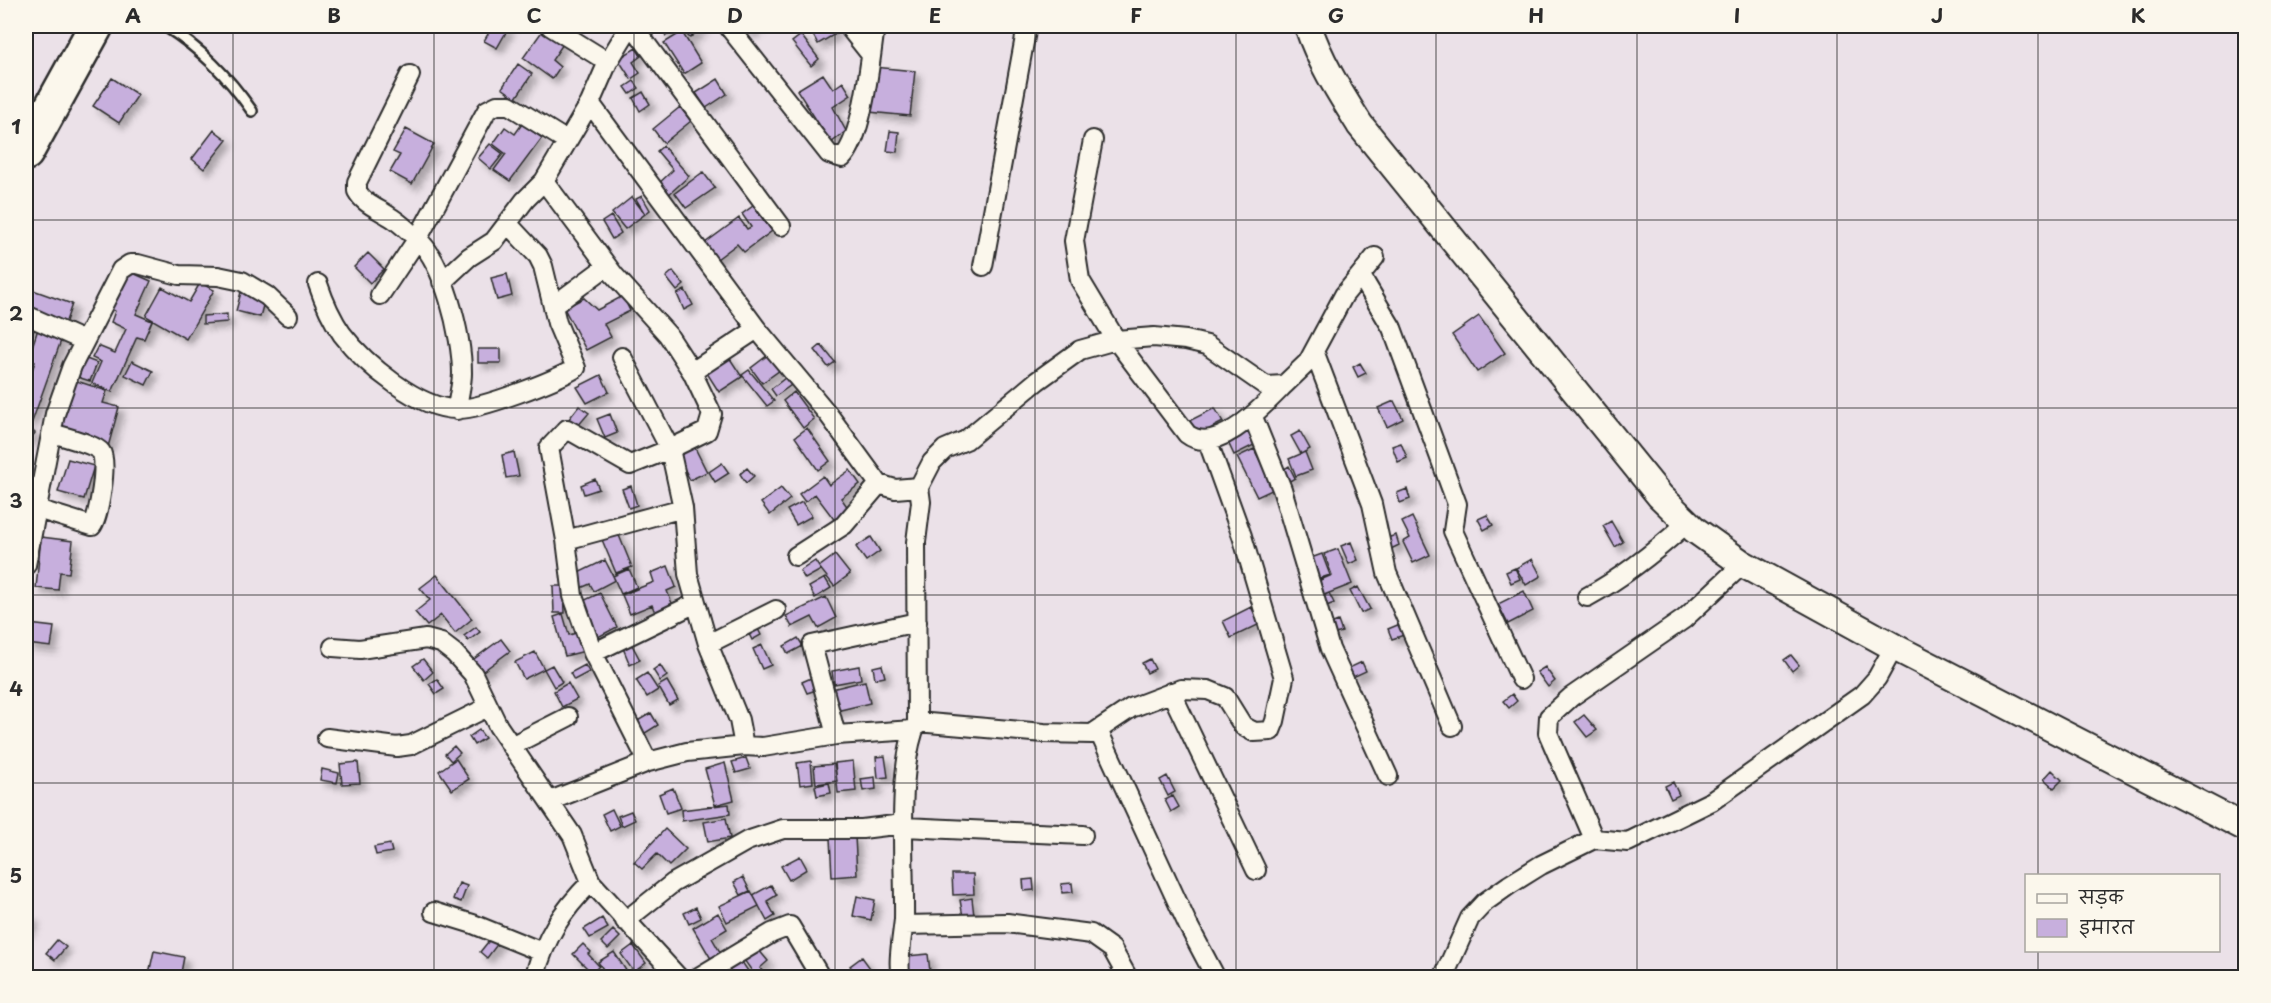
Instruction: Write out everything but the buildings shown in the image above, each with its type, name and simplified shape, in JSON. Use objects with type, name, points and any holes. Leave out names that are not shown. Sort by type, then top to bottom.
[{"type":"highway","points":[[26,153],[96,26]]},
{"type":"street","points":[[550,26],[608,62]]},
{"type":"street","points":[[442,282],[470,257],[495,241],[525,200],[544,181],[590,103],[608,62],[631,26],[781,226]]},
{"type":"street","points":[[728,26],[829,154],[836,158],[842,158],[851,146],[871,56],[874,26]]},
{"type":"street","points":[[848,26],[871,56]]},
{"type":"street","points":[[983,266],[1027,26]]},
{"type":"street","points":[[1308,26],[1314,46],[1360,125],[1660,496],[1687,523],[1743,564],[1894,647],[2246,828]]},
{"type":"street","points":[[410,75],[357,182],[357,191],[368,204],[390,216],[417,238],[442,282],[456,318],[460,343],[462,375],[458,410]]},
{"type":"street","points":[[590,103],[757,329],[828,414],[879,484],[895,489],[919,487]]},
{"type":"street","points":[[380,295],[417,238],[487,110],[497,105],[509,105],[567,141]]},
{"type":"street","points":[[1093,140],[1074,242],[1080,280],[1116,340],[1187,434],[1196,442],[1208,442],[1254,417],[1308,362],[1344,295],[1375,257]]},
{"type":"street","points":[[544,181],[607,266],[668,335],[692,372],[712,414],[711,424],[707,431],[630,465],[567,429],[549,448],[566,540],[573,596],[593,653],[648,762]]},
{"type":"street","points":[[318,284],[331,316],[359,353],[401,388],[429,404],[458,410],[528,388],[576,368],[557,323],[549,282],[538,256],[508,224]]},
{"type":"street","points":[[26,565],[55,414],[84,341],[121,270],[130,264],[179,275],[218,276],[242,281],[267,296],[288,316]]},
{"type":"street","points":[[553,306],[607,266]]},
{"type":"street","points":[[1361,276],[1392,328],[1457,504],[1453,531],[1521,679]]},
{"type":"street","points":[[26,315],[84,341]]},
{"type":"street","points":[[692,372],[757,329]]},
{"type":"street","points":[[902,978],[899,973],[904,925],[903,825],[909,746],[916,726],[916,542],[921,502],[919,487],[932,462],[945,449],[966,440],[1037,381],[1080,350],[1116,340],[1154,338],[1207,345],[1266,386],[1284,385]]},
{"type":"street","points":[[1314,351],[1372,504],[1387,573],[1452,726]]},
{"type":"street","points":[[622,357],[670,448],[683,508],[688,574],[708,644],[739,720],[744,746]]},
{"type":"street","points":[[1254,417],[1282,489],[1330,649],[1388,776]]},
{"type":"street","points":[[37,509],[92,526],[95,522],[102,488],[104,459],[102,452],[52,433]]},
{"type":"street","points":[[549,801],[648,762],[687,752],[744,746],[763,747],[836,735],[916,726],[1092,734],[1131,708],[1181,689],[1208,690],[1225,698],[1243,726],[1254,732],[1270,730],[1275,721],[1284,678],[1242,536],[1208,442]]},
{"type":"street","points":[[796,556],[844,525],[879,484]]},
{"type":"street","points":[[566,540],[683,508]]},
{"type":"street","points":[[1587,597],[1611,584],[1655,552],[1687,523]]},
{"type":"street","points":[[1594,839],[1548,733],[1549,717],[1571,697],[1684,619],[1743,564]]},
{"type":"street","points":[[593,653],[696,603]]},
{"type":"street","points":[[708,644],[776,610]]},
{"type":"street","points":[[836,735],[812,645],[917,622]]},
{"type":"street","points":[[333,647],[360,649],[426,639],[441,643],[473,674],[488,707],[511,746],[572,835],[591,882],[679,978]]},
{"type":"street","points":[[1443,978],[1470,918],[1485,902],[1541,865],[1594,839],[1628,842],[1712,801],[1862,695],[1876,678],[1894,647]]},
{"type":"street","points":[[1172,692],[1256,870]]},
{"type":"street","points":[[327,738],[397,747],[411,745],[488,707]]},
{"type":"street","points":[[511,746],[568,717]]},
{"type":"street","points":[[1098,730],[1188,925],[1216,978]]},
{"type":"street","points":[[625,921],[673,883],[747,841],[783,829],[862,829],[903,825],[1083,835]]},
{"type":"street","points":[[534,978],[542,952],[565,909],[591,882]]},
{"type":"street","points":[[434,912],[473,924],[542,952]]},
{"type":"street","points":[[904,925],[1007,924],[1091,934],[1112,949],[1128,978]]},
{"type":"street","points":[[697,978],[772,933],[790,926],[821,978]]},
{"type":"lane","points":[[165,26],[209,58],[232,81],[252,111]]}]
